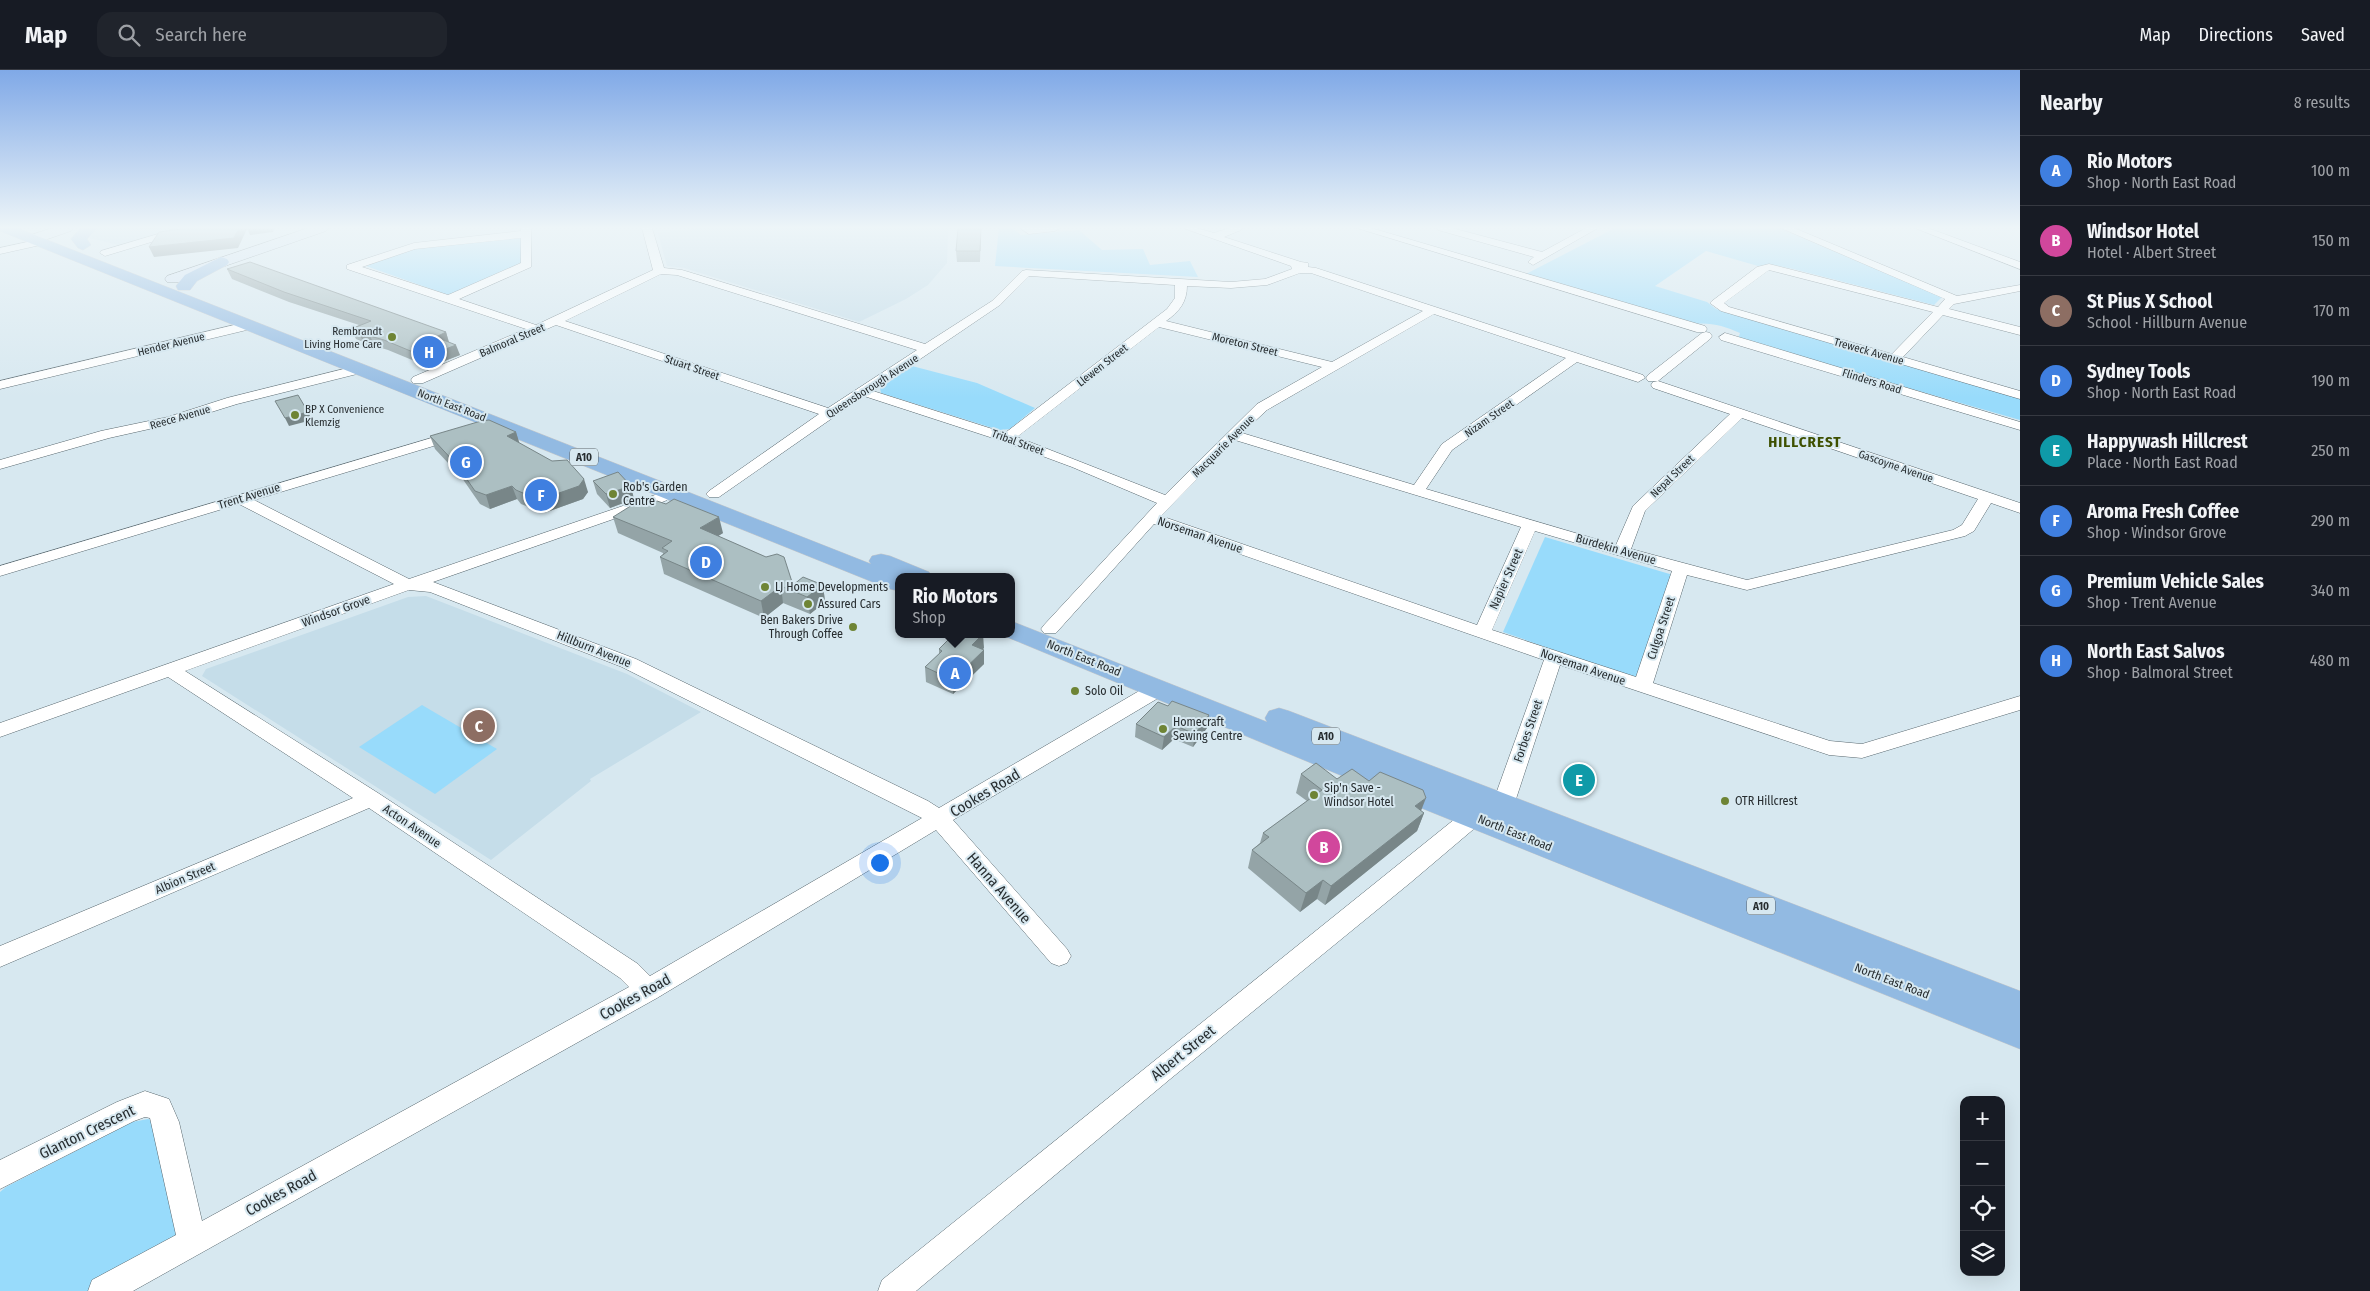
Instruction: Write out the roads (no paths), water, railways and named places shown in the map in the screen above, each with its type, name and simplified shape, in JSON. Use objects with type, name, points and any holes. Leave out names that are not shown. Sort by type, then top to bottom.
[{"type":"highway","name":"North East Road","points":[[186,285],[253,320],[368,366],[708,499],[909,573]]},
{"type":"highway","name":"North East Road","points":[[151,286],[230,316],[253,320]]},
{"type":"highway","name":"North East Road","points":[[708,499],[895,582]]},
{"type":"highway","name":"North East Road","points":[[1015,617],[1044,635],[1489,811],[2020,1032]]},
{"type":"highway","name":"North East Road","points":[[1015,630],[1044,635]]},
{"type":"highway","name":"North East Road","points":[[1489,811],[2020,1008]]},
{"type":"street","points":[[403,285],[537,329]]},
{"type":"street","points":[[447,300],[481,285]]},
{"type":"street","name":"Balmoral Street","points":[[412,383],[555,321],[630,285]]},
{"type":"street","points":[[720,285],[928,349]]},
{"type":"street","name":"Queensborough Avenue","points":[[708,499],[830,413],[996,303],[1014,285]]},
{"type":"street","name":"Llewen Street","points":[[1007,438],[1171,312],[1180,298],[1181,285]]},
{"type":"street","points":[[1356,285],[1638,378]]},
{"type":"street","points":[[1553,285],[1703,332],[1656,381]]},
{"type":"street","name":"Treweck Avenue","points":[[1739,285],[1716,302],[1718,306],[2020,395]]},
{"type":"street","points":[[1841,285],[2020,331]]},
{"type":"street","points":[[1921,285],[1954,299]]},
{"type":"street","points":[[1895,358],[1940,310],[1954,299],[2020,288]]},
{"type":"street","name":"Macquarie Avenue","points":[[1044,635],[1151,518],[1262,407],[1433,310]]},
{"type":"street","name":"Hender Avenue","points":[[0,385],[206,329],[230,316]]},
{"type":"street","name":"Hender Avenue","points":[[0,377],[90,360],[253,320]]},
{"type":"street","name":"Stuart Street","points":[[555,321],[830,413]]},
{"type":"street","name":"Moreton Street","points":[[1158,323],[1332,366]]},
{"type":"street","name":"Flinders Road","points":[[1703,332],[1707,328],[1720,330],[1724,332],[1724,337],[2020,426]]},
{"type":"street","name":"Nizam Street","points":[[1417,491],[1447,447],[1575,358]]},
{"type":"street","name":"Reece Avenue","points":[[0,466],[106,434],[171,420],[232,401],[368,366]]},
{"type":"street","name":"Gascoyne Avenue","points":[[1638,378],[1645,384],[1656,381],[1739,412],[2020,508]]},
{"type":"street","name":"Tribal Street","points":[[864,392],[1007,438],[1078,464],[1168,502]]},
{"type":"street","name":"Nepal Street","points":[[1622,551],[1638,509],[1739,412]]},
{"type":"street","name":"Trent Avenue","points":[[0,571],[505,419]]},
{"type":"street","name":"Burdekin Avenue","points":[[1232,435],[1530,525],[1747,585],[1959,533],[1968,528],[1987,497]]},
{"type":"street","name":"Windsor Grove","points":[[0,730],[620,512],[678,487]]},
{"type":"street","name":"Hillburn Avenue","points":[[240,499],[408,585],[441,590],[629,663],[921,807],[940,820]]},
{"type":"street","name":"Norseman Avenue","points":[[1151,518],[1642,688],[1829,748],[1845,751],[1862,750],[2020,703]]},
{"type":"street","name":"Napier Street","points":[[1482,633],[1530,525]]},
{"type":"street","name":"Culgoa Street","points":[[1642,688],[1681,568]]},
{"type":"street","name":"Forbes Street","points":[[1489,811],[1554,657]]},
{"type":"street","name":"Acton Avenue","points":[[170,670],[370,799],[629,971],[648,990]]},
{"type":"street","name":"Cookes Road","points":[[103,1291],[648,990],[940,820],[1164,682]]},
{"type":"street","name":"Albion Street","points":[[0,957],[370,799]]},
{"type":"street","name":"Albert Street","points":[[893,1291],[1168,1065],[1489,811]]},
{"type":"street","name":"Hanna Avenue","points":[[940,820],[1059,956]]},
{"type":"street","name":"Glanton Crescent","points":[[0,1175],[126,1110],[146,1104],[160,1108],[165,1122],[192,1242]]},
{"type":"place","name":"Rembrandt Living Home Care","points":[[392,337]]},
{"type":"place","name":"North East Salvos","points":[[429,352]]},
{"type":"place","name":"BP X Convenience Klemzig","points":[[295,415]]},
{"type":"place","name":"Premium Vehicle Sales","points":[[466,462]]},
{"type":"place","name":"Rob's Garden Centre","points":[[613,494]]},
{"type":"place","name":"Aroma Fresh Coffee","points":[[541,495]]},
{"type":"place","name":"Sydney Tools","points":[[706,562]]},
{"type":"place","name":"LJ Home Developments","points":[[765,587]]},
{"type":"place","name":"Assured Cars","points":[[808,604]]},
{"type":"place","name":"Ben Bakers Drive Through Coffee","points":[[853,627]]},
{"type":"place","name":"Rio Motors","points":[[955,673]]},
{"type":"place","name":"Solo Oil","points":[[1075,691]]},
{"type":"place","name":"St Pius X School","points":[[479,726]]},
{"type":"place","name":"Homecraft Sewing Centre","points":[[1163,729]]},
{"type":"place","name":"Happywash Hillcrest","points":[[1579,780]]},
{"type":"place","name":"Sip'n Save - Windsor Hotel","points":[[1314,795]]},
{"type":"place","name":"OTR Hillcrest","points":[[1725,801]]},
{"type":"place","name":"Windsor Hotel","points":[[1324,847]]},
{"type":"district","name":"HILLCREST","points":[[1805,442]]}]
